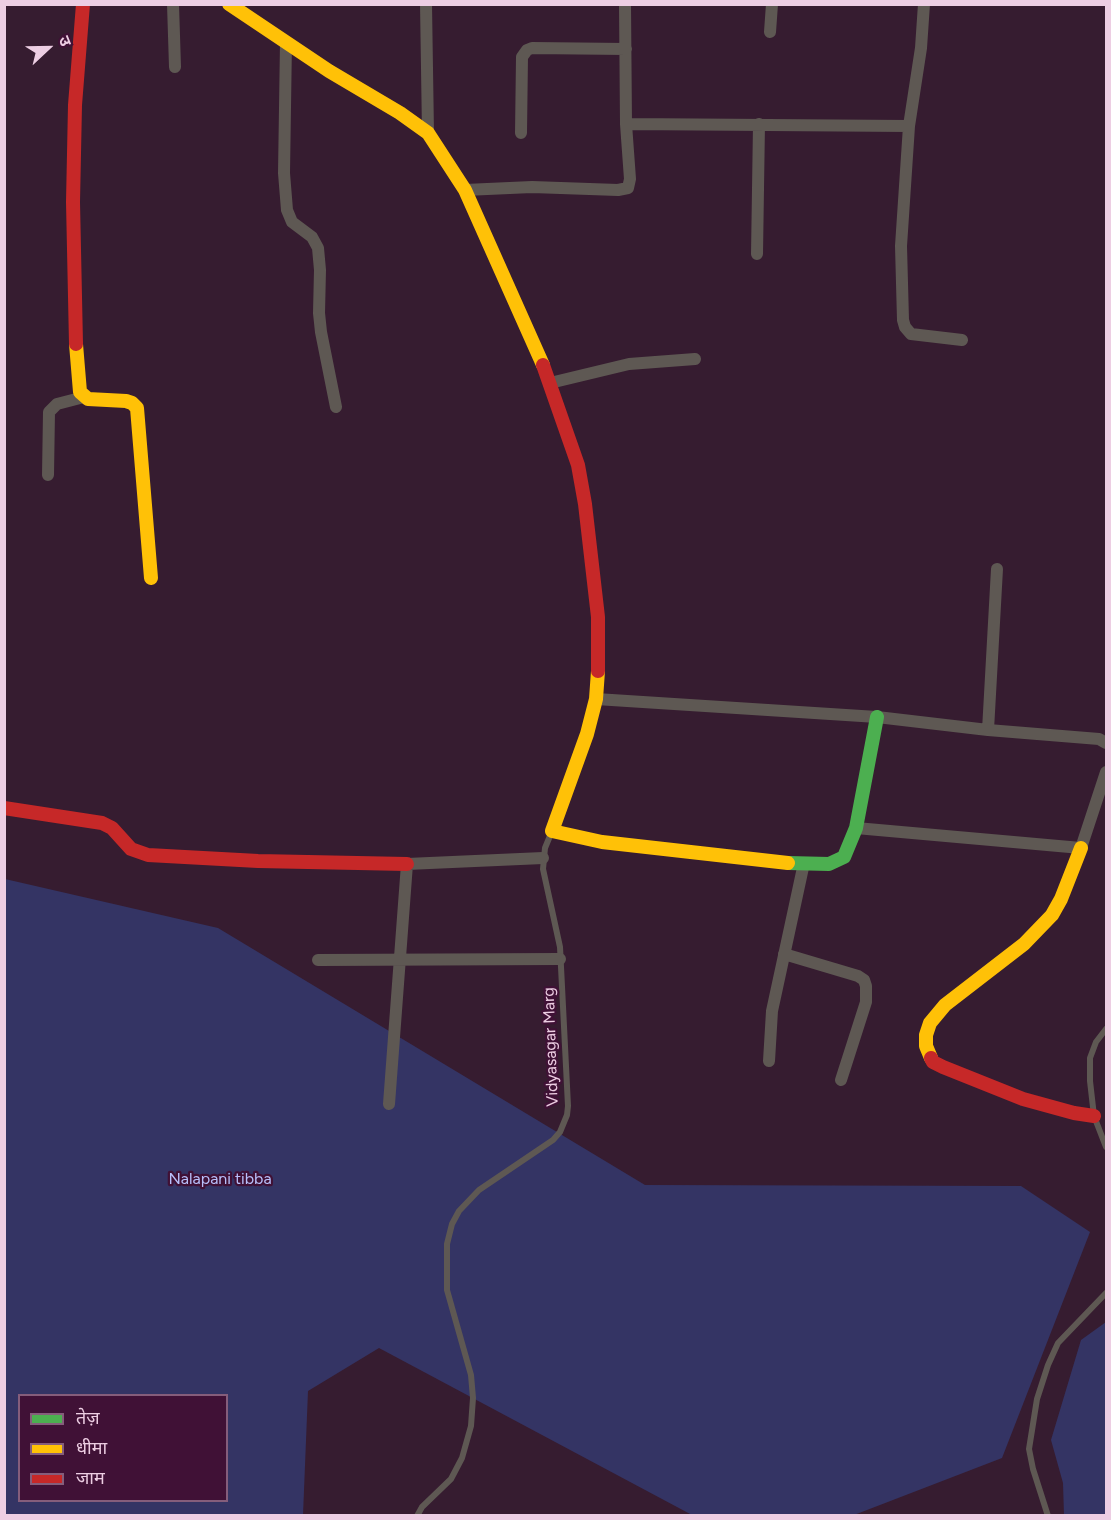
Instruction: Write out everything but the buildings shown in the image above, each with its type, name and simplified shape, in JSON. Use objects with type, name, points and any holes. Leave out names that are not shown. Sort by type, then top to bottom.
[{"type":"street","points":[[83,4],[75,105],[73,213],[74,312],[78,385],[84,397]]},
{"type":"street","points":[[173,4],[174,67]]},
{"type":"street","points":[[229,4],[329,71],[400,113],[428,133],[465,190],[534,340],[578,465],[585,504],[598,617],[599,657],[596,699],[576,768],[552,831],[602,842],[774,862],[829,864],[844,857],[856,828],[877,717]]},
{"type":"street","points":[[426,4],[428,133]]},
{"type":"street","points":[[465,190],[532,187],[618,190],[628,188],[630,180],[626,124],[625,4]]},
{"type":"street","points":[[770,32],[772,4]]},
{"type":"street","points":[[924,4],[921,48],[909,126],[902,246],[902,311],[904,327],[911,334],[963,340]]},
{"type":"street","points":[[286,42],[284,155],[287,210],[290,219],[312,237],[318,249],[319,313],[336,407]]},
{"type":"street","points":[[521,134],[522,57],[527,50],[532,48],[626,50]]},
{"type":"street","points":[[626,124],[909,126]]},
{"type":"street","points":[[757,254],[759,124]]},
{"type":"street","points":[[550,383],[629,364],[695,359]]},
{"type":"street","points":[[48,475],[49,412],[57,405],[84,397],[132,403],[137,408],[151,578]]},
{"type":"street","points":[[988,730],[997,569]]},
{"type":"street","points":[[596,699],[877,717],[988,730],[1099,739],[1107,743]]},
{"type":"street","points":[[1094,1116],[1023,1099],[943,1067],[933,1062],[926,1046],[926,1035],[930,1023],[945,1005],[1024,944],[1052,915],[1061,899],[1081,848],[1107,772]]},
{"type":"street","points":[[4,808],[102,823],[112,828],[131,849],[148,855],[258,861],[406,864],[543,858]]},
{"type":"street","points":[[856,828],[1081,848]]},
{"type":"street","points":[[770,1061],[772,1011],[804,863]]},
{"type":"street","points":[[389,1104],[406,864]]},
{"type":"street","points":[[784,954],[858,976],[864,980],[866,1002],[841,1080]]},
{"type":"street","points":[[318,960],[560,959]]},
{"type":"lane","name":"Vidyasagar Marg","points":[[417,1515],[454,1473],[462,1458],[471,1426],[473,1398],[471,1375],[447,1290],[447,1244],[452,1224],[459,1211],[479,1190],[553,1140],[560,1132],[567,1115],[568,1092],[560,959],[557,930],[544,879],[543,858],[552,831]]},
{"type":"lane","points":[[1107,1029],[1096,1042],[1090,1058],[1094,1116],[1107,1147]]},
{"type":"lane","points":[[1048,1515],[1029,1449],[1037,1398],[1048,1365],[1059,1342],[1107,1293]]},
{"type":"green space","name":"Nalapani tibba","points":[[5,879],[218,928],[645,1185],[1021,1186],[1090,1232],[1002,1458],[854,1515],[692,1515],[379,1348],[308,1391],[303,1515],[5,1516]]},
{"type":"green space","points":[[1106,1322],[1106,1515],[1064,1515],[1063,1483],[1051,1440],[1081,1340]]},
{"type":"traffic: fast","points":[[788,863],[829,864],[844,857],[856,828],[877,717]]},
{"type":"traffic: slow","points":[[229,4],[329,71],[400,113],[428,133],[465,190],[543,365]]},
{"type":"traffic: slow","points":[[76,344],[80,392],[88,399],[126,401],[137,408],[151,578]]},
{"type":"traffic: slow","points":[[598,671],[596,699],[587,734],[552,831],[602,842],[788,863]]},
{"type":"traffic: slow","points":[[931,1058],[926,1046],[926,1035],[930,1023],[945,1005],[1024,944],[1052,915],[1061,899],[1081,848]]},
{"type":"traffic: jam","points":[[76,344],[73,202],[75,105],[83,4]]},
{"type":"traffic: jam","points":[[543,365],[578,465],[585,504],[598,617],[598,671]]},
{"type":"traffic: jam","points":[[4,808],[102,823],[112,828],[131,849],[148,855],[258,861],[407,864]]},
{"type":"traffic: jam","points":[[931,1058],[933,1062],[943,1067],[1023,1099],[1094,1116]]}]
